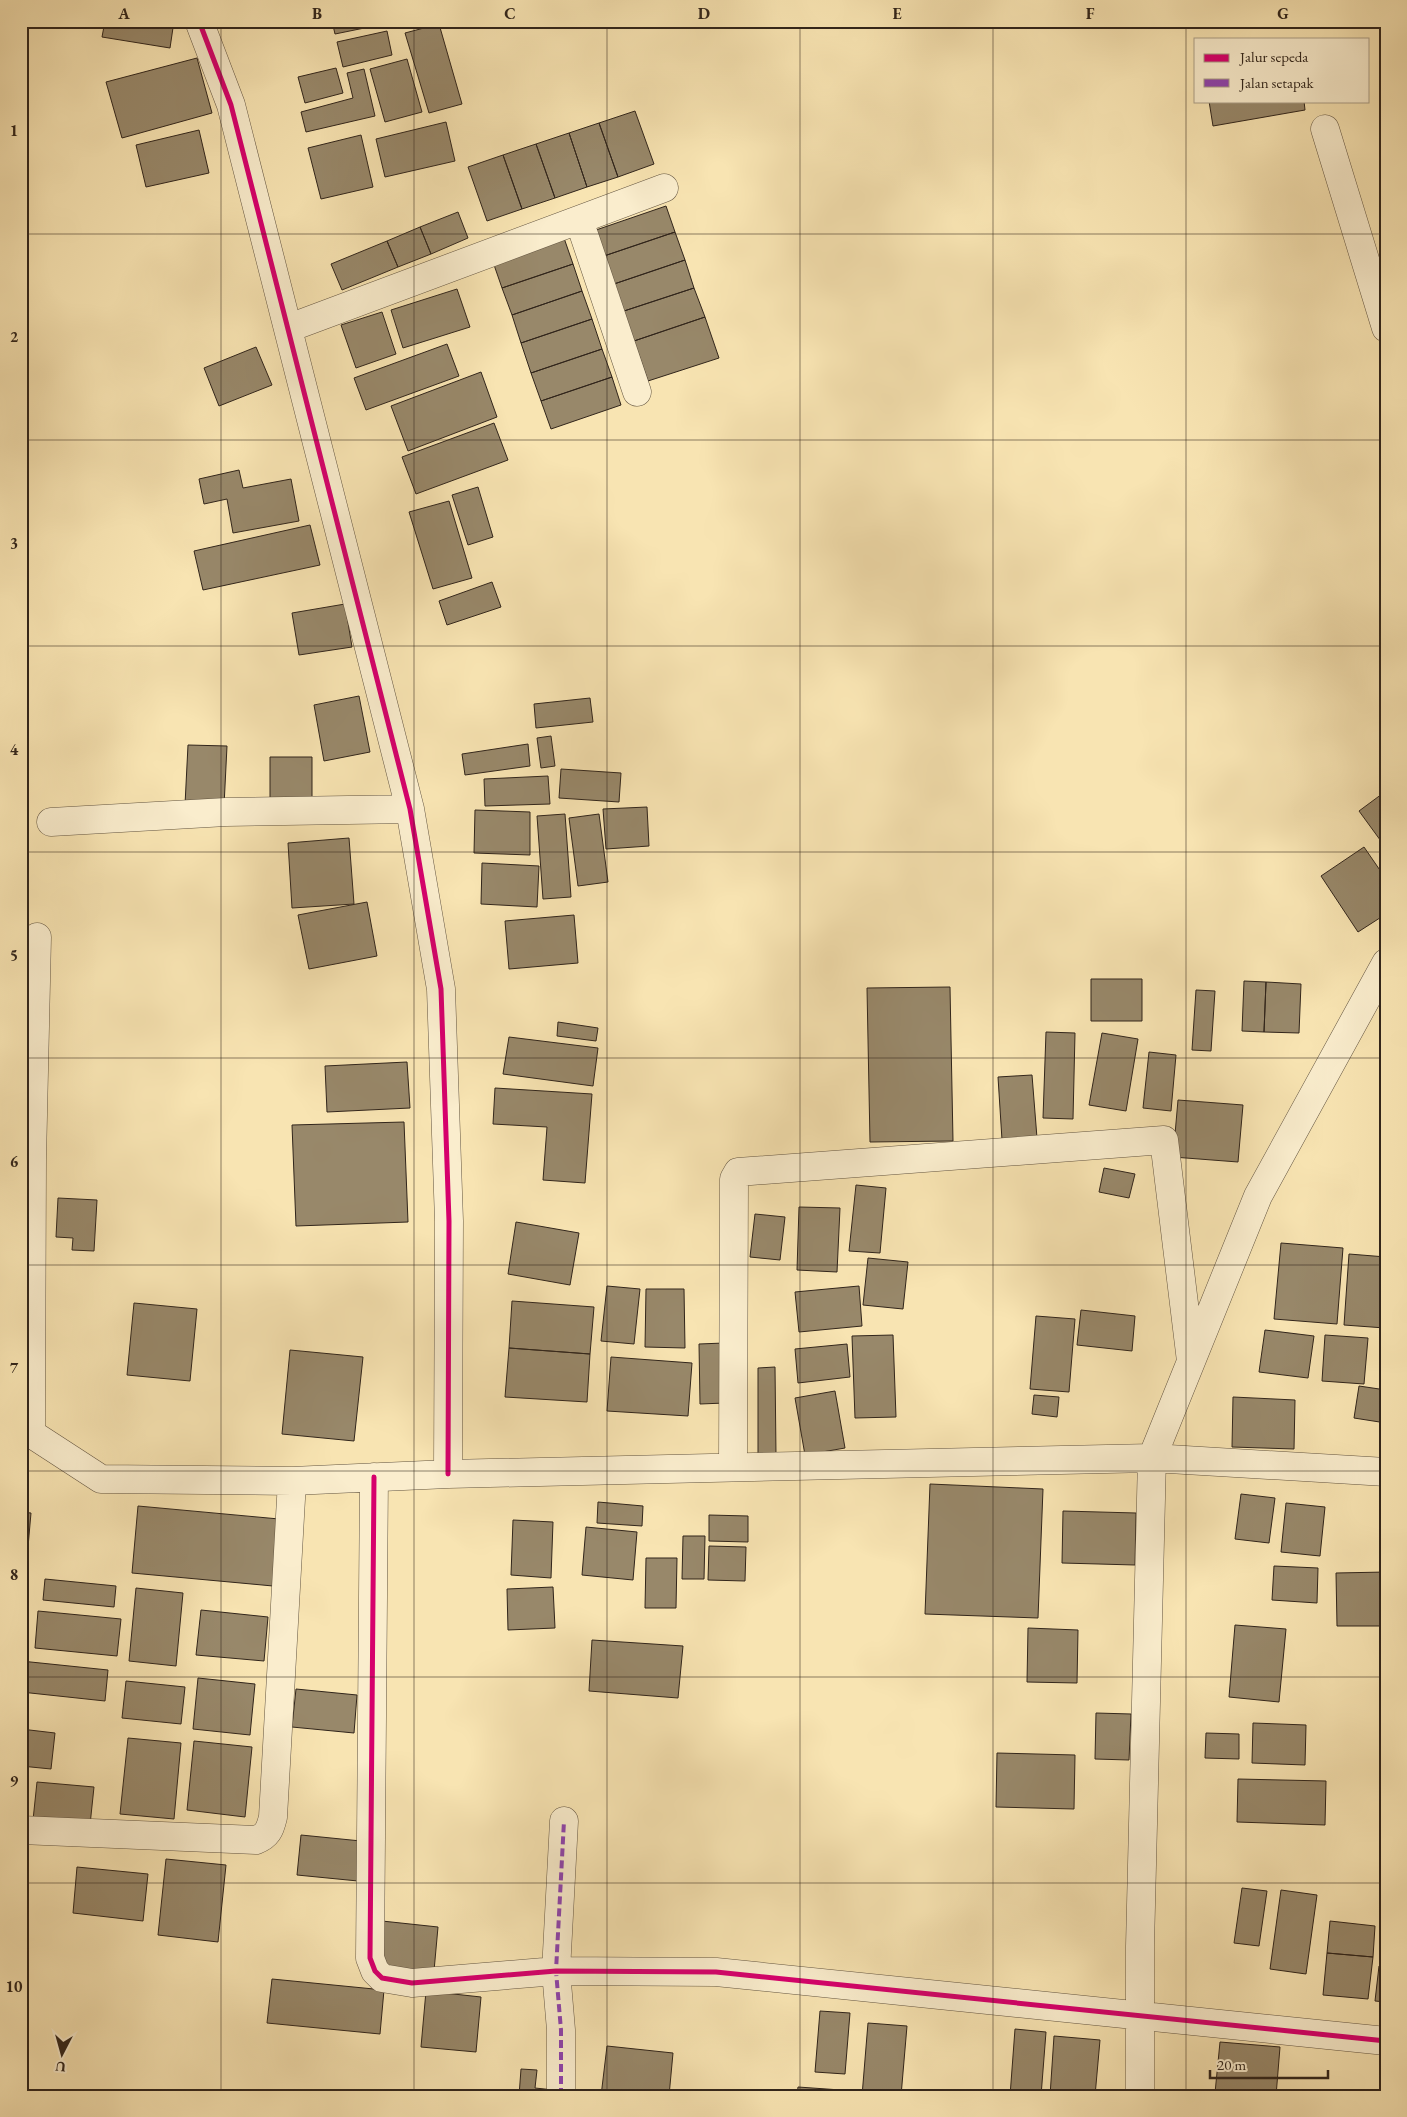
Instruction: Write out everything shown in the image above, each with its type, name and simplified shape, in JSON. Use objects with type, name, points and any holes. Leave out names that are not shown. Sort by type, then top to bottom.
[{"type":"street","points":[[198,21],[231,105],[410,809],[441,989],[449,1221],[448,1474]]},
{"type":"street","points":[[1325,129],[1386,328]]},
{"type":"street","points":[[289,328],[664,188]]},
{"type":"street","points":[[579,220],[637,392]]},
{"type":"street","points":[[51,822],[226,812],[410,809]]},
{"type":"street","points":[[37,937],[26,1159],[26,1430],[101,1479],[292,1480],[733,1466],[1152,1458],[1386,1472]]},
{"type":"street","points":[[1140,2096],[1139,2017],[1152,1458],[1258,1196],[1386,963]]},
{"type":"street","points":[[733,1466],[734,1179],[738,1172],[1164,1140],[1166,1142],[1191,1362]]},
{"type":"street","points":[[374,1478],[370,1958],[375,1971],[382,1978],[412,1983],[556,1971],[716,1972],[1386,2041]]},
{"type":"street","points":[[21,1830],[256,1840],[265,1837],[271,1828],[272,1817],[292,1480]]},
{"type":"street","points":[[561,2096],[561,2030],[556,1971],[564,1821]]},
{"type":"building","points":[[105,21],[174,21],[170,48],[102,37]]},
{"type":"building","points":[[332,21],[384,21],[384,24],[335,34]]},
{"type":"building","points":[[980,21],[1006,21],[981,26]]},
{"type":"building","points":[[439,24],[462,104],[429,113],[405,33]]},
{"type":"building","points":[[387,31],[392,55],[343,67],[337,42]]},
{"type":"building","points":[[197,58],[212,113],[122,138],[106,82]]},
{"type":"building","points":[[407,59],[422,112],[385,122],[370,69]]},
{"type":"building","points":[[336,68],[343,93],[305,103],[298,77]]},
{"type":"building","points":[[364,69],[375,116],[306,132],[301,112],[353,98],[347,73]]},
{"type":"building","points":[[1209,102],[1304,102],[1305,110],[1213,126]]},
{"type":"building","points":[[635,111],[654,164],[618,177],[599,123]]},
{"type":"building","points":[[446,122],[455,161],[385,177],[376,139]]},
{"type":"building","points":[[599,123],[618,177],[587,187],[569,133]]},
{"type":"building","points":[[199,130],[209,173],[146,187],[136,145]]},
{"type":"building","points":[[569,133],[587,187],[555,198],[536,144]]},
{"type":"building","points":[[361,135],[373,187],[321,199],[308,148]]},
{"type":"building","points":[[536,144],[555,198],[522,209],[503,155]]},
{"type":"building","points":[[503,155],[522,209],[487,221],[468,167]]},
{"type":"building","points":[[666,206],[675,232],[604,256],[596,230]]},
{"type":"building","points":[[458,212],[468,238],[431,254],[420,227]]},
{"type":"building","points":[[420,227],[431,254],[398,267],[387,241]]},
{"type":"building","points":[[675,232],[685,260],[614,284],[604,256]]},
{"type":"building","points":[[564,238],[573,264],[502,288],[493,262]]},
{"type":"building","points":[[387,241],[398,267],[342,290],[331,264]]},
{"type":"building","points":[[685,260],[694,288],[624,311],[614,284]]},
{"type":"building","points":[[573,264],[582,291],[512,315],[502,288]]},
{"type":"building","points":[[694,288],[705,317],[634,341],[624,311]]},
{"type":"building","points":[[457,289],[470,327],[403,348],[391,310]]},
{"type":"building","points":[[582,291],[592,319],[521,343],[512,315]]},
{"type":"building","points":[[382,312],[396,354],[356,368],[341,325]]},
{"type":"building","points":[[705,317],[719,358],[648,381],[634,341]]},
{"type":"building","points":[[592,319],[602,349],[531,373],[521,343]]},
{"type":"building","points":[[447,344],[459,376],[366,410],[354,378]]},
{"type":"building","points":[[256,347],[272,385],[219,406],[204,368]]},
{"type":"building","points":[[602,349],[612,377],[541,401],[531,373]]},
{"type":"building","points":[[481,372],[497,417],[408,451],[391,406]]},
{"type":"building","points":[[612,377],[621,405],[551,429],[541,401]]},
{"type":"building","points":[[494,423],[508,460],[416,494],[402,457]]},
{"type":"building","points":[[239,470],[243,488],[291,479],[299,521],[233,533],[227,499],[204,504],[199,479]]},
{"type":"building","points":[[478,487],[493,537],[468,545],[452,495]]},
{"type":"building","points":[[449,501],[472,578],[433,589],[409,512]]},
{"type":"building","points":[[310,525],[320,565],[203,590],[194,551]]},
{"type":"building","points":[[492,582],[501,607],[447,625],[439,601]]},
{"type":"building","points":[[345,604],[352,647],[299,655],[292,613]]},
{"type":"building","points":[[359,696],[370,752],[324,761],[314,705]]},
{"type":"building","points":[[590,698],[593,722],[536,728],[534,704]]},
{"type":"building","points":[[551,736],[555,766],[541,768],[537,738]]},
{"type":"building","points":[[528,744],[530,766],[465,775],[462,754]]},
{"type":"building","points":[[188,745],[227,746],[224,806],[185,805]]},
{"type":"building","points":[[270,757],[312,757],[312,801],[270,801]]},
{"type":"building","points":[[561,769],[621,773],[619,802],[559,798]]},
{"type":"building","points":[[548,776],[550,804],[485,806],[484,779]]},
{"type":"building","points":[[1386,791],[1386,848],[1359,811]]},
{"type":"building","points":[[647,807],[649,846],[606,849],[603,809]]},
{"type":"building","points":[[475,810],[530,812],[530,855],[474,853]]},
{"type":"building","points":[[565,814],[571,897],[543,899],[537,816]]},
{"type":"building","points":[[599,814],[608,882],[578,886],[569,818]]},
{"type":"building","points":[[349,838],[354,904],[292,908],[288,843]]},
{"type":"building","points":[[1364,847],[1386,879],[1386,914],[1358,932],[1321,876]]},
{"type":"building","points":[[482,863],[539,866],[537,907],[481,904]]},
{"type":"building","points":[[367,902],[377,956],[309,969],[298,915]]},
{"type":"building","points":[[574,915],[578,963],[509,969],[505,921]]},
{"type":"building","points":[[1091,979],[1142,979],[1142,1021],[1091,1021]]},
{"type":"building","points":[[1244,981],[1266,982],[1264,1032],[1242,1031]]},
{"type":"building","points":[[1266,982],[1301,984],[1299,1033],[1264,1032]]},
{"type":"building","points":[[950,987],[953,1141],[870,1142],[867,988]]},
{"type":"building","points":[[1196,990],[1215,991],[1211,1051],[1192,1050]]},
{"type":"building","points":[[558,1022],[598,1028],[596,1041],[557,1036]]},
{"type":"building","points":[[1046,1032],[1075,1033],[1073,1119],[1043,1118]]},
{"type":"building","points":[[1102,1033],[1138,1039],[1126,1111],[1089,1105]]},
{"type":"building","points":[[509,1037],[598,1048],[593,1086],[503,1074]]},
{"type":"building","points":[[1149,1052],[1176,1055],[1171,1111],[1143,1108]]},
{"type":"building","points":[[407,1062],[410,1108],[327,1112],[325,1066]]},
{"type":"building","points":[[1032,1075],[1037,1138],[1002,1140],[998,1077]]},
{"type":"building","points":[[495,1088],[592,1094],[585,1183],[543,1180],[547,1127],[493,1124]]},
{"type":"building","points":[[1178,1100],[1243,1105],[1238,1162],[1173,1157]]},
{"type":"building","points":[[404,1122],[408,1222],[296,1226],[292,1125]]},
{"type":"building","points":[[1104,1168],[1135,1174],[1129,1198],[1099,1192]]},
{"type":"building","points":[[856,1185],[886,1188],[880,1253],[849,1251]]},
{"type":"building","points":[[58,1198],[97,1200],[94,1251],[72,1250],[73,1238],[56,1237]]},
{"type":"building","points":[[799,1207],[840,1208],[837,1272],[797,1270]]},
{"type":"building","points":[[755,1214],[785,1217],[780,1260],[750,1257]]},
{"type":"building","points":[[516,1222],[579,1233],[570,1285],[508,1274]]},
{"type":"building","points":[[1281,1243],[1343,1248],[1337,1324],[1274,1319]]},
{"type":"building","points":[[1349,1254],[1386,1257],[1385,1328],[1344,1325]]},
{"type":"building","points":[[868,1258],[908,1262],[903,1309],[863,1305]]},
{"type":"building","points":[[607,1286],[640,1289],[634,1344],[601,1341]]},
{"type":"building","points":[[859,1286],[862,1326],[799,1332],[795,1292]]},
{"type":"building","points":[[646,1289],[684,1289],[685,1348],[645,1347]]},
{"type":"building","points":[[512,1301],[594,1307],[590,1354],[509,1348]]},
{"type":"building","points":[[134,1303],[197,1309],[190,1381],[127,1375]]},
{"type":"building","points":[[1081,1310],[1135,1316],[1132,1351],[1077,1345]]},
{"type":"building","points":[[1036,1316],[1075,1319],[1069,1392],[1030,1389]]},
{"type":"building","points":[[1265,1330],[1314,1336],[1308,1378],[1259,1372]]},
{"type":"building","points":[[893,1335],[896,1417],[855,1418],[852,1336]]},
{"type":"building","points":[[1325,1335],[1368,1338],[1364,1384],[1322,1381]]},
{"type":"building","points":[[724,1343],[725,1403],[700,1404],[699,1344]]},
{"type":"building","points":[[847,1344],[850,1377],[798,1383],[795,1349]]},
{"type":"building","points":[[509,1348],[590,1354],[587,1402],[505,1397]]},
{"type":"building","points":[[290,1350],[363,1357],[354,1441],[282,1434]]},
{"type":"building","points":[[611,1357],[692,1363],[688,1416],[607,1411]]},
{"type":"building","points":[[775,1367],[776,1455],[758,1455],[758,1368]]},
{"type":"building","points":[[1359,1386],[1386,1390],[1386,1423],[1354,1418]]},
{"type":"building","points":[[835,1391],[845,1448],[805,1455],[795,1398]]},
{"type":"building","points":[[1034,1395],[1059,1397],[1057,1417],[1032,1414]]},
{"type":"building","points":[[1233,1397],[1295,1400],[1294,1449],[1232,1447]]},
{"type":"building","points":[[930,1484],[1043,1489],[1038,1618],[925,1614]]},
{"type":"building","points":[[1241,1494],[1275,1498],[1269,1543],[1235,1539]]},
{"type":"building","points":[[598,1502],[643,1506],[642,1526],[597,1523]]},
{"type":"building","points":[[1286,1503],[1325,1507],[1320,1556],[1281,1552]]},
{"type":"building","points":[[138,1506],[279,1519],[273,1586],[132,1573]]},
{"type":"building","points":[[1063,1511],[1136,1513],[1135,1565],[1062,1563]]},
{"type":"building","points":[[21,1512],[31,1513],[25,1581],[21,1581]]},
{"type":"building","points":[[709,1515],[748,1516],[748,1542],[709,1541]]},
{"type":"building","points":[[513,1520],[553,1522],[551,1578],[511,1575]]},
{"type":"building","points":[[586,1527],[637,1532],[633,1580],[582,1575]]},
{"type":"building","points":[[683,1536],[705,1536],[704,1579],[682,1579]]},
{"type":"building","points":[[709,1546],[746,1547],[745,1581],[708,1580]]},
{"type":"building","points":[[646,1558],[677,1558],[676,1608],[645,1608]]},
{"type":"building","points":[[1274,1566],[1318,1568],[1317,1603],[1272,1600]]},
{"type":"building","points":[[1386,1572],[1386,1626],[1337,1626],[1336,1573]]},
{"type":"building","points":[[45,1579],[116,1586],[114,1607],[43,1600]]},
{"type":"building","points":[[553,1587],[555,1628],[508,1630],[507,1589]]},
{"type":"building","points":[[136,1588],[183,1593],[176,1666],[129,1661]]},
{"type":"building","points":[[201,1610],[268,1617],[264,1661],[196,1655]]},
{"type":"building","points":[[38,1611],[121,1619],[117,1656],[35,1648]]},
{"type":"building","points":[[1235,1625],[1286,1629],[1279,1702],[1229,1697]]},
{"type":"building","points":[[1028,1628],[1078,1630],[1077,1683],[1027,1682]]},
{"type":"building","points":[[592,1640],[683,1646],[678,1698],[589,1691]]},
{"type":"building","points":[[21,1661],[108,1670],[105,1701],[21,1692]]},
{"type":"building","points":[[198,1678],[255,1684],[250,1735],[193,1729]]},
{"type":"building","points":[[126,1681],[185,1687],[181,1724],[122,1718]]},
{"type":"building","points":[[296,1689],[357,1695],[354,1733],[292,1727]]},
{"type":"building","points":[[1096,1713],[1131,1714],[1129,1760],[1095,1759]]},
{"type":"building","points":[[1253,1723],[1306,1725],[1305,1765],[1252,1763]]},
{"type":"building","points":[[21,1729],[55,1733],[51,1769],[21,1766]]},
{"type":"building","points":[[1206,1733],[1239,1734],[1239,1759],[1205,1758]]},
{"type":"building","points":[[128,1738],[181,1743],[174,1819],[120,1814]]},
{"type":"building","points":[[194,1741],[252,1747],[245,1817],[187,1810]]},
{"type":"building","points":[[997,1753],[1075,1755],[1074,1809],[996,1807]]},
{"type":"building","points":[[1238,1779],[1326,1781],[1325,1825],[1237,1822]]},
{"type":"building","points":[[37,1782],[94,1787],[90,1825],[33,1820]]},
{"type":"building","points":[[301,1835],[361,1841],[358,1881],[297,1875]]},
{"type":"building","points":[[166,1859],[226,1865],[218,1942],[158,1935]]},
{"type":"building","points":[[77,1867],[148,1874],[143,1921],[73,1913]]},
{"type":"building","points":[[1242,1888],[1267,1891],[1259,1946],[1234,1943]]},
{"type":"building","points":[[1281,1890],[1317,1895],[1306,1974],[1270,1969]]},
{"type":"building","points":[[1386,1916],[1386,1955],[1381,1954]]},
{"type":"building","points":[[382,1921],[438,1927],[434,1971],[378,1966]]},
{"type":"building","points":[[1330,1921],[1375,1926],[1373,1957],[1327,1953]]},
{"type":"building","points":[[1327,1953],[1373,1957],[1368,1999],[1323,1995]]},
{"type":"building","points":[[1379,1966],[1386,1967],[1386,2002],[1375,2001]]},
{"type":"building","points":[[272,1979],[384,1990],[380,2034],[267,2023]]},
{"type":"building","points":[[426,1991],[481,1997],[476,2052],[421,2047]]},
{"type":"building","points":[[820,2011],[850,2013],[845,2074],[815,2072]]},
{"type":"building","points":[[868,2023],[907,2026],[901,2096],[862,2096]]},
{"type":"building","points":[[1015,2029],[1046,2032],[1041,2096],[1010,2096]]},
{"type":"building","points":[[1054,2036],[1100,2040],[1095,2096],[1050,2096]]},
{"type":"building","points":[[1220,2042],[1280,2047],[1276,2096],[1215,2093]]},
{"type":"building","points":[[607,2046],[673,2053],[669,2096],[601,2096]]},
{"type":"building","points":[[521,2069],[537,2070],[535,2088],[554,2090],[553,2096],[519,2096]]},
{"type":"building","points":[[798,2087],[855,2091],[855,2096],[797,2096]]},
{"type":"marked path","points":[[561,2096],[561,2030],[556,1971],[564,1821]]},
{"type":"cycle path","points":[[199,21],[231,105],[410,809],[441,989],[449,1221],[448,1474]]},
{"type":"cycle path","points":[[374,1477],[370,1958],[375,1971],[382,1978],[412,1983],[556,1971],[716,1972],[1386,2041]]}]
